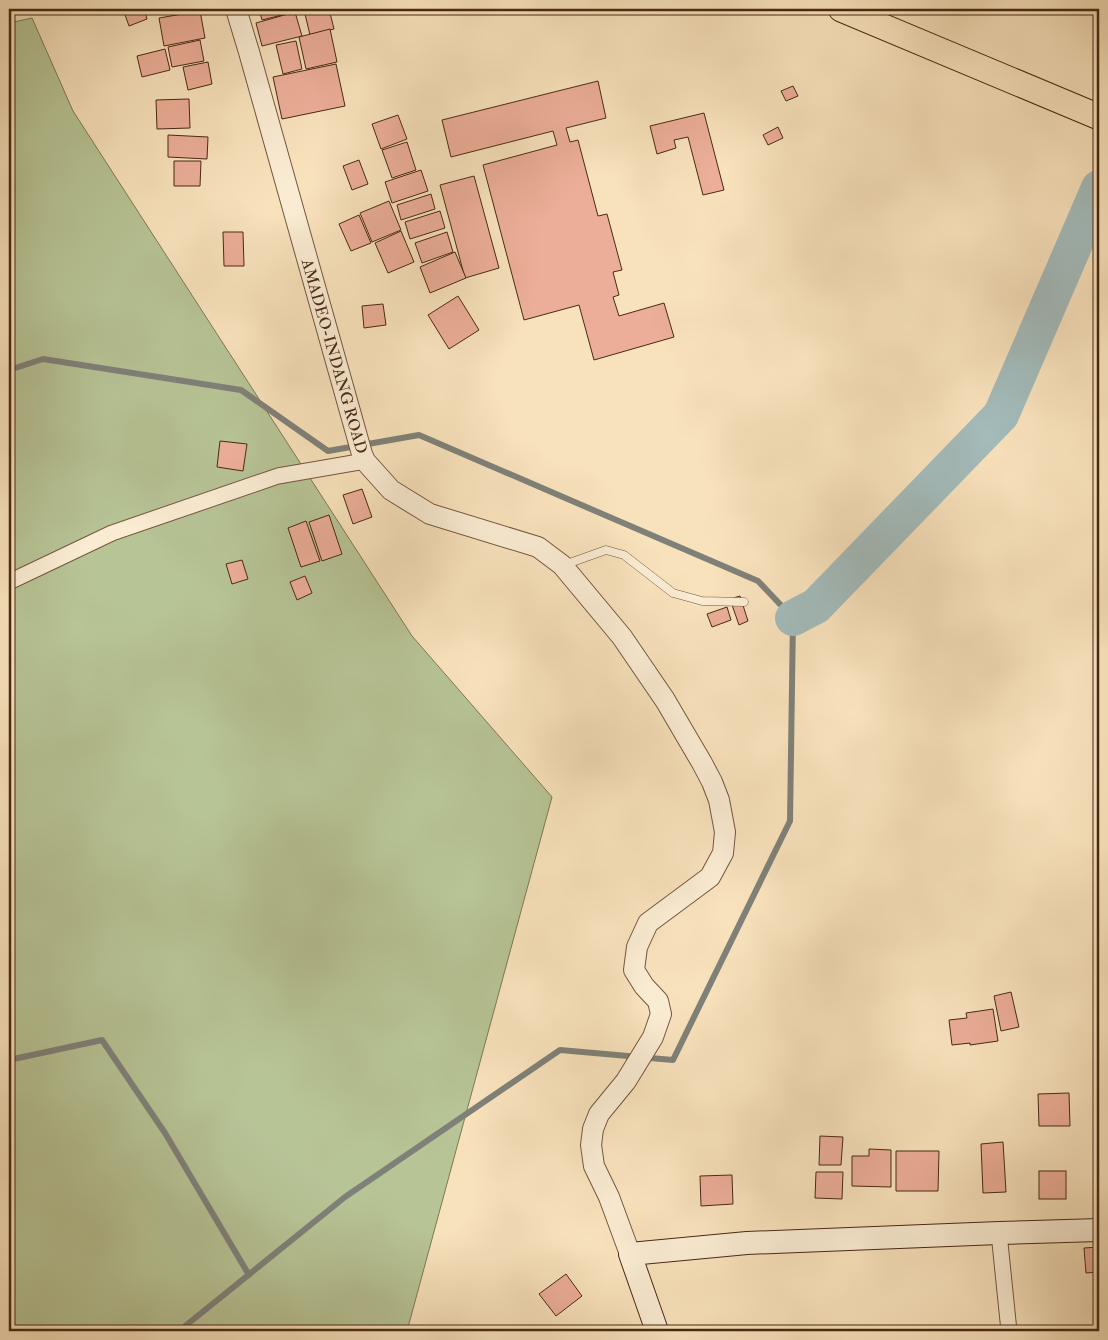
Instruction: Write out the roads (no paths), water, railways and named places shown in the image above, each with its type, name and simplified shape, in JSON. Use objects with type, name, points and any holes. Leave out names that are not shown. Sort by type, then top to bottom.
[{"type":"main road","points":[[842,9],[1099,118]]},
{"type":"main road","points":[[630,1254],[747,1243],[1099,1230]]},
{"type":"main road","name":"AMADEO-INDANG ROAD","points":[[630,1254],[657,1331]]},
{"type":"street","name":"AMADEO-INDANG ROAD","points":[[236,9],[364,458],[391,490],[430,514],[538,547],[562,565],[622,637],[665,700],[702,762],[719,800],[725,832],[722,853],[710,877],[648,923],[637,947],[634,970],[644,986],[658,1001],[661,1014],[653,1037],[626,1081],[598,1114],[593,1129],[591,1145],[594,1166],[609,1197],[630,1254]]},
{"type":"street","points":[[9,582],[112,533],[278,476],[364,458]]},
{"type":"street","points":[[999,1233],[1009,1331]]},
{"type":"lane","points":[[562,565],[606,550],[624,555],[672,592],[702,601],[744,602]]},
{"type":"waterway","points":[[793,618],[816,606],[1001,415],[1099,188]]},
{"type":"waterway","points":[[9,370],[43,359],[241,390],[328,451],[419,435],[758,581],[793,618],[790,821],[673,1060],[560,1050],[345,1197],[179,1331]]},
{"type":"waterway","points":[[9,1060],[102,1040],[165,1133],[249,1275]]}]
